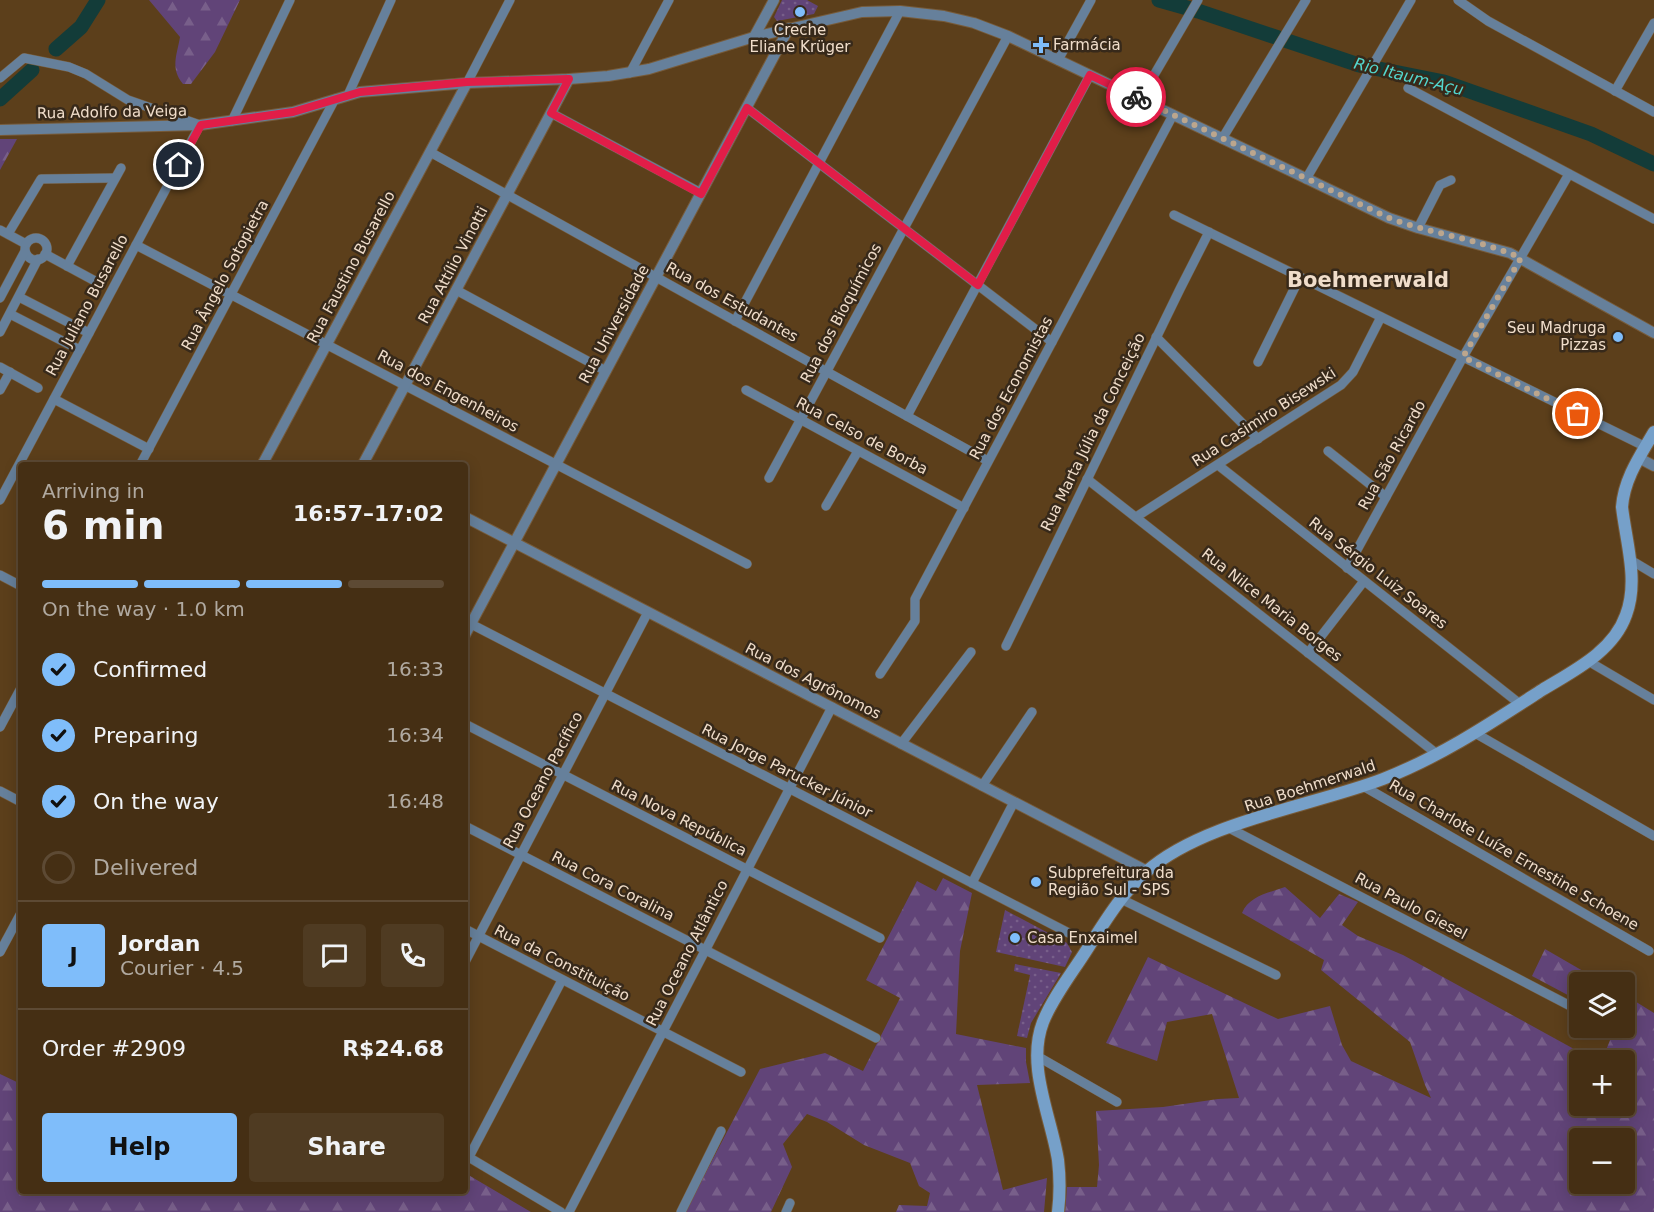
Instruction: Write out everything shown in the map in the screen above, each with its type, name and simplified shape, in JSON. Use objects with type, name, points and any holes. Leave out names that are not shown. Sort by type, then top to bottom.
[{"type":"main road","name":"Rua Boehmerwald","points":[[1058,1212],[1057,1159],[1039,1076],[1037,1056],[1040,1032],[1045,1018],[1090,944],[1121,899],[1147,871],[1170,854],[1189,844],[1230,828],[1363,786],[1437,754],[1475,733],[1588,661],[1611,639],[1626,617],[1632,584],[1622,507],[1623,494],[1628,478],[1654,432]]},
{"type":"street","points":[[232,121],[290,0]]},
{"type":"street","points":[[348,95],[391,0]]},
{"type":"street","points":[[467,82],[510,0]]},
{"type":"street","points":[[630,73],[669,0]]},
{"type":"street","points":[[754,37],[774,0]]},
{"type":"street","points":[[1058,60],[1091,0]]},
{"type":"street","points":[[1222,139],[1305,0]]},
{"type":"street","points":[[1306,179],[1411,0]]},
{"type":"street","points":[[1459,0],[1488,21],[1654,112]]},
{"type":"street","points":[[1140,99],[1198,1]]},
{"type":"street","points":[[735,321],[900,11]]},
{"type":"street","name":"Rua Adolfo da Veiga","points":[[0,130],[201,125],[293,112],[348,95],[467,82],[569,79],[630,73],[789,28],[862,12],[900,11],[959,19],[1008,36],[1370,209],[1418,228],[1497,248],[1521,258],[1654,333]]},
{"type":"street","points":[[1615,91],[1654,23]]},
{"type":"street","name":"Rua Universidade","points":[[468,629],[789,28]]},
{"type":"street","name":"Rua dos Bioquímicos","points":[[769,478],[1008,36]]},
{"type":"street","points":[[0,78],[24,58],[53,62],[86,74],[128,100],[201,125]]},
{"type":"street","points":[[907,416],[1090,75]]},
{"type":"street","name":"Rua Attílio Vinotti","points":[[365,462],[569,79]]},
{"type":"street","name":"Rua Faustino Busarello","points":[[264,462],[467,82]]},
{"type":"street","points":[[1408,88],[1654,219]]},
{"type":"street","name":"Rua Ângelo Sotopietra","points":[[142,462],[335,99]]},
{"type":"street","points":[[747,108],[1052,342]]},
{"type":"street","points":[[551,113],[701,194]]},
{"type":"street","name":"Rua dos Economistas","points":[[880,674],[915,621],[915,599],[1173,115]]},
{"type":"street","name":"Rua Juliano Busarello","points":[[20,462],[201,125]]},
{"type":"street","name":"Rua dos Estudantes","points":[[430,152],[988,461]]},
{"type":"street","points":[[67,266],[121,168]]},
{"type":"street","name":"Rua São Ricardo","points":[[1347,568],[1463,357],[1569,174]]},
{"type":"street","points":[[95,281],[67,266],[41,256],[29,257],[26,248],[4,232],[40,179],[115,178]]},
{"type":"street","points":[[1418,228],[1440,185],[1451,180]]},
{"type":"street","points":[[1174,215],[1463,357],[1643,453],[1654,466]]},
{"type":"street","name":"Rua Marta Júlia da Conceição","points":[[1006,646],[1209,232]]},
{"type":"street","points":[[0,298],[26,248],[32,239],[39,238],[46,246],[0,332]]},
{"type":"street","name":"Rua dos Engenheiros","points":[[136,246],[747,564]]},
{"type":"street","points":[[1258,362],[1300,277]]},
{"type":"street","points":[[456,290],[606,371]]},
{"type":"street","points":[[19,297],[89,333]]},
{"type":"street","points":[[10,314],[80,350]]},
{"type":"street","name":"Rua Casimiro Bisewski","points":[[1136,517],[1346,382],[1381,317]]},
{"type":"street","points":[[1156,337],[1258,439]]},
{"type":"street","points":[[0,367],[38,388]]},
{"type":"street","points":[[0,390],[10,372]]},
{"type":"street","name":"Rua Celso de Borba","points":[[746,390],[964,508]]},
{"type":"street","points":[[54,399],[149,449]]},
{"type":"street","points":[[826,506],[858,451]]},
{"type":"street","points":[[1328,451],[1386,497]]},
{"type":"street","name":"Rua Sérgio Luiz Soares","points":[[1218,465],[1520,704]]},
{"type":"street","name":"Rua Juliano Busarello","points":[[0,500],[18,466]]},
{"type":"street","name":"Rua Nilce Maria Borges","points":[[1087,479],[1437,754]]},
{"type":"street","name":"Rua dos Agrônomos","points":[[468,519],[1147,871]]},
{"type":"street","points":[[1629,560],[1654,574]]},
{"type":"street","points":[[0,575],[18,584]]},
{"type":"street","points":[[1308,652],[1364,581]]},
{"type":"street","name":"Rua Oceano Pacífico","points":[[468,956],[648,612]]},
{"type":"street","name":"Rua Jorge Parucker Júnior","points":[[471,624],[1090,944]]},
{"type":"street","points":[[901,744],[971,652]]},
{"type":"street","points":[[1588,661],[1654,700]]},
{"type":"street","points":[[0,727],[18,694]]},
{"type":"street","name":"Rua Oceano Atlântico","points":[[569,1212],[831,707]]},
{"type":"street","points":[[982,786],[1032,712]]},
{"type":"street","name":"Rua Nova República","points":[[468,726],[880,938]]},
{"type":"street","points":[[1475,733],[1654,836]]},
{"type":"street","name":"Rua Charlote Luíze Ernestine Schoene","points":[[1363,786],[1649,951]]},
{"type":"street","points":[[0,791],[18,800]]},
{"type":"street","points":[[972,883],[1014,802]]},
{"type":"street","name":"Rua Cora Coralina","points":[[468,828],[876,1038]]},
{"type":"street","name":"Rua Paulo Giesel","points":[[1230,828],[1569,1005]]},
{"type":"street","points":[[1121,899],[1276,975]]},
{"type":"street","points":[[0,952],[18,919]]},
{"type":"street","name":"Rua da Constituição","points":[[468,931],[741,1072]]},
{"type":"street","points":[[468,1154],[562,980]]},
{"type":"street","points":[[1037,1056],[1117,1102]]},
{"type":"street","points":[[681,1212],[721,1131]]},
{"type":"street","points":[[468,1157],[561,1212]]},
{"type":"green space","points":[[149,0],[240,0],[215,52],[191,84],[183,84],[177,72],[176,61],[180,37]]},
{"type":"green space","name":"Creche Eliane Krüger","points":[[782,0],[807,0],[818,6],[814,14],[777,21],[774,17]]},
{"type":"green space","points":[[0,139],[17,139],[0,170]]},
{"type":"green space","points":[[943,878],[972,893],[960,951],[956,1034],[1026,1048],[1030,1083],[977,1085],[1003,1190],[1047,1178],[1044,1212],[896,1212],[899,1205],[927,1206],[930,1193],[919,1186],[910,1163],[864,1145],[827,1122],[807,1114],[783,1144],[792,1167],[771,1212],[685,1212],[760,1069],[825,1053],[863,1071],[900,998],[866,980],[917,881],[936,891]]},
{"type":"green space","points":[[1285,887],[1320,918],[1339,894],[1358,902],[1342,925],[1358,936],[1403,955],[1576,1050],[1569,1050],[1569,1116],[1635,1116],[1635,1050],[1606,1050],[1611,1038],[1635,1038],[1635,1001],[1654,1013],[1654,1212],[1065,1212],[1067,1187],[1097,1187],[1099,1165],[1096,1111],[1163,1107],[1239,1098],[1212,1014],[1167,1022],[1157,1061],[1106,1043],[1148,957],[1278,1019],[1330,1006],[1342,1045],[1351,1061],[1431,1098],[1410,1042],[1321,970],[1324,960],[1242,913],[1249,903],[1266,893]]},
{"type":"green space","points":[[1005,910],[1067,943],[1072,952],[1065,967],[996,952]]},
{"type":"green space","points":[[1545,949],[1585,972],[1569,972],[1569,996],[1532,976]]},
{"type":"green space","points":[[1015,964],[1061,973],[1031,1023],[1027,1038],[1017,1036],[1030,975],[1014,971]]},
{"type":"green space","points":[[0,1074],[18,1083],[18,1194],[468,1194],[468,1175],[531,1212],[0,1212]]},
{"type":"waterway","name":"Rio Itaum-Açu","points":[[56,49],[81,27],[98,0]]},
{"type":"waterway","name":"Rio Itaum-Açu","points":[[1159,0],[1359,65],[1444,82],[1591,134],[1654,164]]},
{"type":"waterway","name":"Rio Itaum-Açu","points":[[0,99],[32,70]]},
{"type":"way so far","points":[[1136,97],[1389,218],[1418,228],[1497,248],[1521,258],[1463,357],[1578,414]]},
{"type":"place","name":"Creche Eliane Krüger","points":[[800,12]]},
{"type":"place","name":"Farmácia","points":[[1041,45]]},
{"type":"place","name":"Seu Madruga Pizzas","points":[[1618,337]]},
{"type":"place","name":"Subprefeitura da Região Sul - SPS","points":[[1036,882]]},
{"type":"place","name":"Casa Enxaimel","points":[[1015,938]]},
{"type":"district","name":"Boehmerwald","points":[[1368,280]]},
{"type":"route","points":[[179,165],[201,125],[293,112],[360,92],[467,82],[569,79],[551,113],[701,194],[747,108],[978,285],[1090,75],[1136,97]]}]
